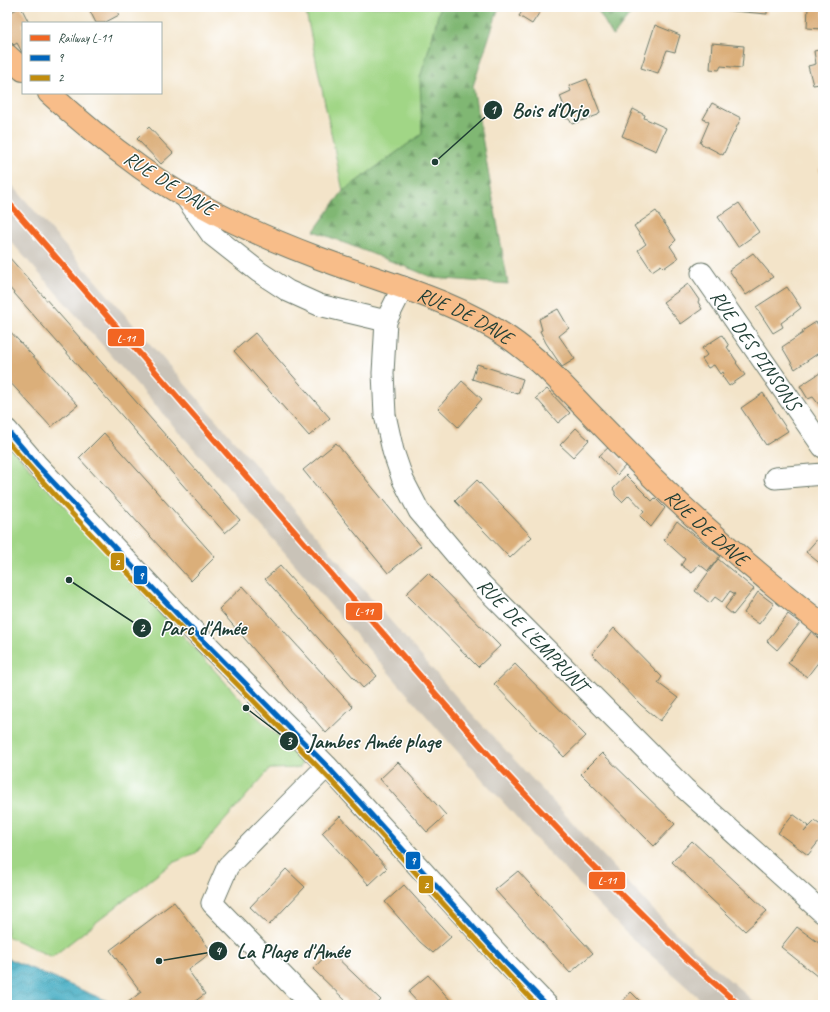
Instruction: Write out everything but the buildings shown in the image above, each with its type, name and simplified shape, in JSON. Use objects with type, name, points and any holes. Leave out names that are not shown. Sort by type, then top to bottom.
[{"type":"main road","points":[[7,55],[22,69]]},
{"type":"main road","name":"RUE DE DAVE","points":[[50,94],[81,122],[143,169],[184,195],[235,223],[315,257],[429,296],[475,318],[509,338],[532,356],[560,382],[672,497],[719,540],[823,625]]},
{"type":"street","points":[[184,195],[212,236],[288,292],[319,305],[386,321]]},
{"type":"street","name":"RUE DES PINSONS","points":[[702,273],[823,447]]},
{"type":"street","name":"RUE DE L'EMPRUNT","points":[[403,288],[386,321],[383,373],[385,415],[393,451],[403,480],[419,511],[482,585],[684,788],[823,913]]},
{"type":"street","points":[[7,430],[38,466],[180,618],[327,766],[507,964],[547,1005]]},
{"type":"street","points":[[775,478],[823,474]]},
{"type":"street","points":[[311,1005],[212,903],[228,866],[327,766]]},
{"type":"shaded area","points":[[7,179],[461,702],[671,929],[758,1005],[707,1005],[625,932],[544,848],[448,741],[253,516],[7,237]]},
{"type":"green space","points":[[305,7],[440,7],[420,78],[422,134],[343,191]]},
{"type":"green space","points":[[440,7],[499,7],[473,86],[508,284],[434,278],[314,231],[343,191],[422,134],[420,78]]},
{"type":"green space","points":[[596,7],[636,7],[613,36]]},
{"type":"green space","points":[[7,443],[257,717],[298,754],[302,761],[300,768],[270,769],[196,853],[172,863],[52,957],[7,936]]},
{"type":"water","points":[[7,958],[112,1003],[117,1005],[7,1005]]},
{"type":"rail line","name":"L-11","points":[[7,201],[494,761],[588,861],[687,959],[739,1005]]},
{"type":"transit line","name":"9","points":[[7,430],[38,466],[180,617],[327,766],[507,964],[547,1005]]},
{"type":"transit line","name":"2","points":[[7,441],[122,567],[321,770],[482,947],[537,1005]]},
{"type":"place","name":"Bois d'Orjo","points":[[435,162]]},
{"type":"place","name":"Parc d'Amée","points":[[69,580]]},
{"type":"place","name":"Jambes Amée plage","points":[[246,708]]},
{"type":"place","name":"La Plage d'Amée","points":[[159,961]]}]
